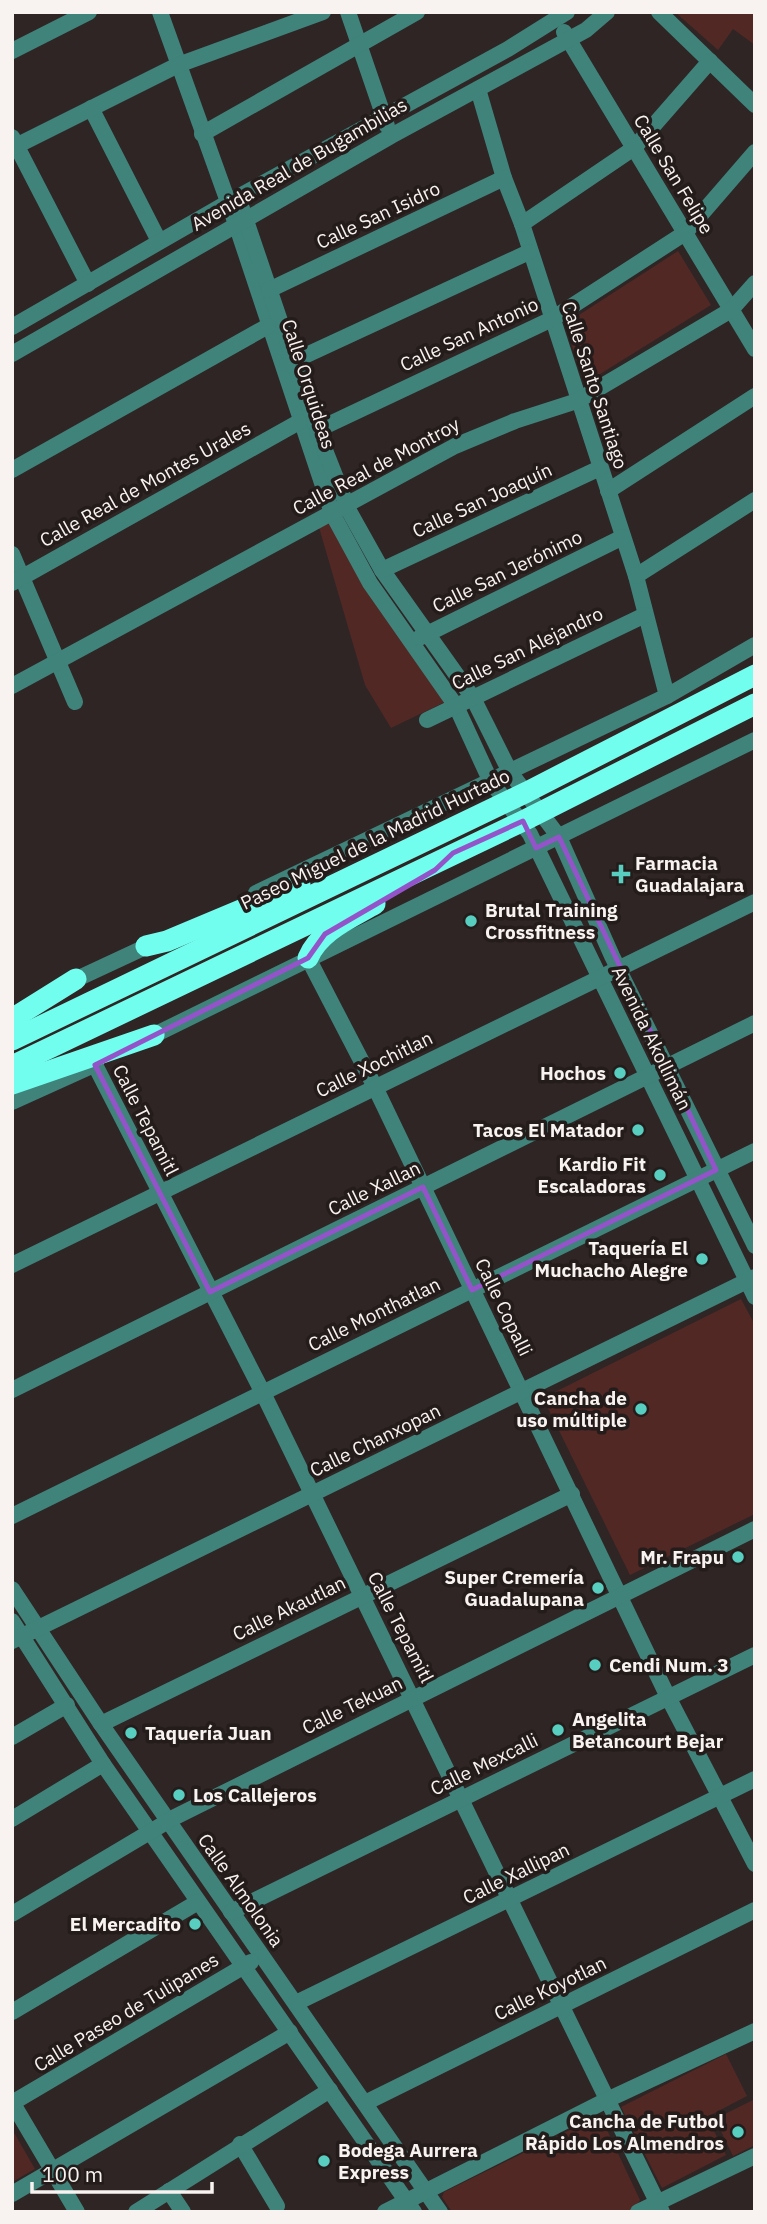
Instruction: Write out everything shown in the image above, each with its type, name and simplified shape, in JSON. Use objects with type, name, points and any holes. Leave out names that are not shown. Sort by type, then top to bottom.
[{"type":"highway","points":[[725,693],[755,668]]},
{"type":"highway","name":"Paseo Miguel de la Madrid Hurtado","points":[[12,1040],[507,802],[725,693],[755,675]]},
{"type":"highway","points":[[12,1066],[532,816],[755,704]]},
{"type":"highway","points":[[661,752],[728,731],[755,717]]},
{"type":"highway","points":[[146,946],[167,941],[395,845],[440,832]]},
{"type":"highway","points":[[308,958],[313,945],[325,934],[435,870],[453,853]]},
{"type":"highway","points":[[12,1018],[76,979]]},
{"type":"highway","points":[[12,1084],[153,1035]]},
{"type":"street","points":[[12,51],[89,12]]},
{"type":"street","name":"Calle Orquideas","points":[[160,12],[202,134],[270,290],[299,422],[370,583],[456,706],[490,780],[507,802]]},
{"type":"street","points":[[88,284],[14,144],[178,65],[323,12]]},
{"type":"street","points":[[348,12],[391,135]]},
{"type":"street","points":[[202,134],[417,12]]},
{"type":"street","name":"Avenida Real de Bugambilias","points":[[12,354],[391,135],[586,30],[607,12]]},
{"type":"street","points":[[659,12],[755,105]]},
{"type":"street","name":"Avenida Real de Bugambilias","points":[[12,327],[159,241],[562,17]]},
{"type":"street","name":"Calle San Felipe","points":[[562,17],[568,39],[755,349]]},
{"type":"street","points":[[522,224],[634,148],[710,61]]},
{"type":"street","name":"Calle Santo Santiago","points":[[478,89],[504,178],[522,224],[577,401],[636,576],[667,696]]},
{"type":"street","points":[[91,108],[159,241]]},
{"type":"street","name":"Calle San Antonio","points":[[317,429],[552,319],[685,233],[755,152]]},
{"type":"street","name":"Calle San Isidro","points":[[270,290],[504,178]]},
{"type":"street","name":"Calle Orquideas","points":[[241,221],[268,326],[288,363],[317,429],[339,509],[472,698],[510,772],[527,792]]},
{"type":"street","points":[[288,363],[529,252]]},
{"type":"street","name":"Calle Real de Montroy","points":[[12,686],[455,446],[515,421],[577,401],[731,310],[755,283]]},
{"type":"street","points":[[12,470],[268,326]]},
{"type":"street","points":[[608,491],[755,396]]},
{"type":"street","name":"Calle Real de Montes Urales","points":[[17,580],[299,422]]},
{"type":"street","name":"Calle San Joaquín","points":[[382,570],[600,468]]},
{"type":"street","points":[[636,576],[755,500]]},
{"type":"street","name":"Calle San Jerónimo","points":[[410,642],[623,537]]},
{"type":"street","points":[[12,554],[17,580],[75,702]]},
{"type":"street","name":"Calle San Alejandro","points":[[427,720],[645,615]]},
{"type":"street","points":[[12,1011],[667,696],[755,645]]},
{"type":"street","points":[[12,1102],[95,1065],[755,740]]},
{"type":"street","name":"Avenida Akollimán","points":[[527,792],[537,848],[697,1179],[751,1278],[755,1297]]},
{"type":"street","name":"Avenida Akollimán","points":[[507,802],[532,816],[559,837],[666,1067],[755,1246]]},
{"type":"street","name":"Calle Xochitlan","points":[[12,1265],[755,902]]},
{"type":"street","name":"Calle Copalli","points":[[308,958],[375,1087],[668,1697],[722,1796],[755,1864]]},
{"type":"street","name":"Calle Xallan","points":[[12,1390],[755,1023]]},
{"type":"street","name":"Calle Tepamitl","points":[[95,1065],[312,1493],[413,1698],[559,2007],[659,2207]]},
{"type":"street","name":"Calle Monthatlan","points":[[12,1516],[755,1151]]},
{"type":"street","name":"Calle Chanxopan","points":[[17,1638],[522,1393],[751,1278]]},
{"type":"street","name":"Calle Akautlan","points":[[101,1724],[572,1494]]},
{"type":"street","name":"Calle Tekuan","points":[[12,1922],[170,1825],[413,1698],[755,1528]]},
{"type":"street","name":"Calle Almolonia","points":[[12,1589],[170,1825],[440,2212]]},
{"type":"street","points":[[12,1620],[17,1638],[67,1705],[103,1763],[410,2207]]},
{"type":"street","name":"Calle Mexcalli","points":[[231,1912],[755,1654]]},
{"type":"street","points":[[12,1737],[67,1705]]},
{"type":"street","points":[[12,1819],[103,1763]]},
{"type":"street","name":"Calle Xallipan","points":[[296,2003],[755,1780]]},
{"type":"street","name":"Calle Tekuan","points":[[12,1914],[154,1835]]},
{"type":"street","points":[[12,2012],[198,1902]]},
{"type":"street","name":"Calle Koyotlan","points":[[365,2103],[755,1910]]},
{"type":"street","name":"Calle Paseo de Tulipanes","points":[[12,2103],[261,1956]]},
{"type":"street","points":[[384,2212],[410,2207],[426,2192],[607,2100],[755,2031]]},
{"type":"street","points":[[12,2194],[290,2032]]},
{"type":"street","points":[[136,2212],[240,2144],[330,2090]]},
{"type":"street","points":[[12,2103],[77,2212]]},
{"type":"street","points":[[240,2144],[277,2206]]},
{"type":"street","points":[[638,2212],[659,2207],[755,2156]]},
{"type":"street","points":[[169,2191],[183,2212]]},
{"type":"highlighted area","points":[[523,821],[536,848],[559,837],[716,1170],[472,1290],[423,1187],[210,1292],[95,1065],[308,958],[325,934],[435,870],[453,853]]},
{"type":"shaded area","points":[[675,12],[755,12],[755,45],[733,29],[718,50]]},
{"type":"shaded area","points":[[678,251],[711,305],[584,384],[565,324]]},
{"type":"shaded area","points":[[327,520],[447,701],[391,728],[365,685],[318,524]]},
{"type":"shaded area","points":[[741,1299],[755,1325],[755,1514],[630,1575],[543,1398]]},
{"type":"shaded area","points":[[726,2054],[747,2096],[707,2117],[726,2155],[662,2188],[621,2107]]},
{"type":"shaded area","name":"Cancha de Futbol Rápido Los Almendros","points":[[755,2099],[755,2145],[733,2156],[715,2119]]},
{"type":"shaded area","points":[[600,2115],[640,2200],[636,2208],[629,2212],[452,2212],[442,2197],[444,2192]]},
{"type":"shaded area","points":[[12,2129],[35,2169],[12,2182]]},
{"type":"place","name":"Farmacia Guadalajara","points":[[621,874]]},
{"type":"place","name":"Brutal Training Crossfitness","points":[[471,921]]},
{"type":"place","name":"Hochos","points":[[620,1073]]},
{"type":"place","name":"Tacos El Matador","points":[[638,1130]]},
{"type":"place","name":"Kardio Fit Escaladoras","points":[[660,1175]]},
{"type":"place","name":"Taquería El Muchacho Alegre","points":[[702,1259]]},
{"type":"place","name":"Cancha de uso múltiple","points":[[641,1409]]},
{"type":"place","name":"Mr. Frapu","points":[[738,1557]]},
{"type":"place","name":"Super Cremería Guadalupana","points":[[598,1588]]},
{"type":"place","name":"Cendi Num. 3","points":[[595,1665]]},
{"type":"place","name":"Angelita Betancourt Bejar","points":[[558,1730]]},
{"type":"place","name":"Taquería Juan","points":[[131,1733]]},
{"type":"place","name":"Los Callejeros","points":[[179,1795]]},
{"type":"place","name":"El Mercadito","points":[[195,1924]]},
{"type":"place","name":"Cancha de Futbol Rápido Los Almendros","points":[[738,2132]]},
{"type":"place","name":"Bodega Aurrera Express","points":[[324,2161]]}]
